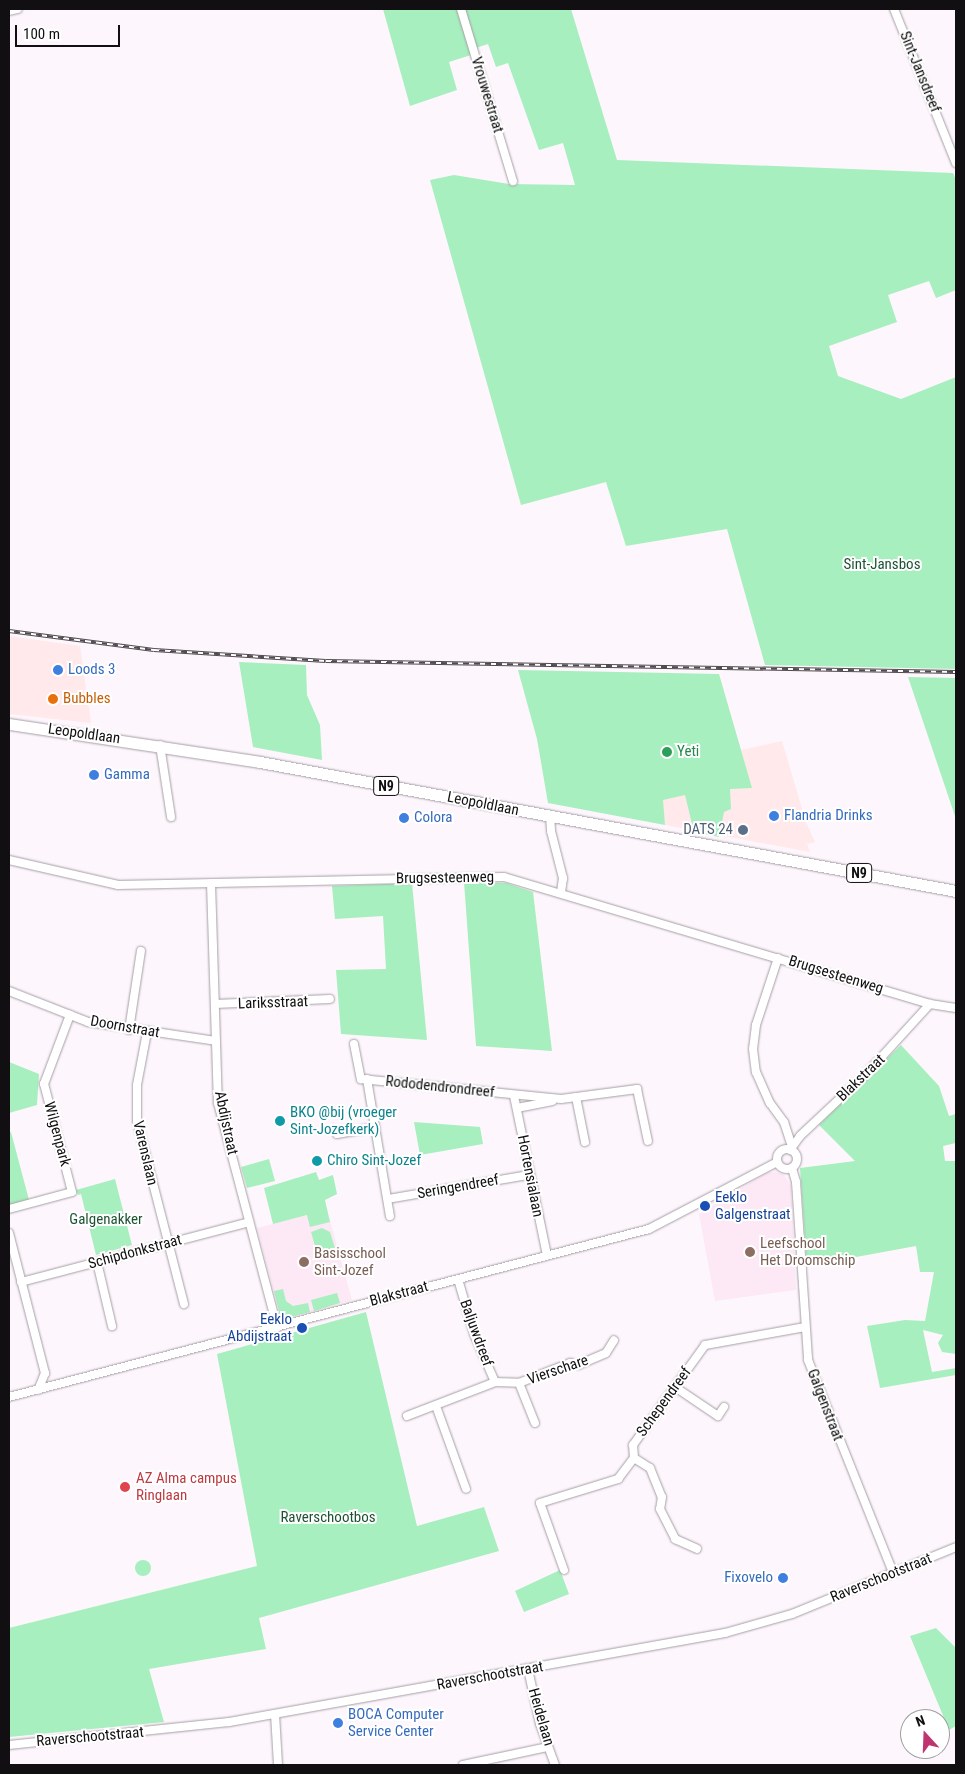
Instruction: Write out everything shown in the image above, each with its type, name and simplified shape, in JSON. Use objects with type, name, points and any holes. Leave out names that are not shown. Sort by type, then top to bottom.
[{"type":"main road","name":"Leopoldlaan","points":[[9,724],[160,745],[956,891]]},
{"type":"street","points":[[9,11],[18,9]]},
{"type":"street","name":"Vrouwestraat","points":[[461,9],[513,182]]},
{"type":"street","name":"Sint-Jansdreef","points":[[894,9],[956,163]]},
{"type":"street","points":[[160,745],[172,817]]},
{"type":"street","points":[[550,816],[563,878],[561,892]]},
{"type":"street","name":"Brugsesteenweg","points":[[9,860],[118,885],[504,877],[561,892],[930,1004],[956,1008]]},
{"type":"street","name":"Abdijstraat","points":[[211,883],[218,1103],[276,1327]]},
{"type":"street","points":[[128,1030],[142,951]]},
{"type":"street","points":[[778,958],[756,1025],[753,1049],[756,1072],[770,1103],[784,1122],[791,1149],[797,1158],[792,1168],[782,1168],[777,1162],[780,1152],[791,1149]]},
{"type":"street","name":"Doornstraat","points":[[9,991],[70,1015],[128,1030],[216,1041]]},
{"type":"street","name":"Lariksstraat","points":[[215,1004],[330,999]]},
{"type":"street","name":"Blakstraat","points":[[791,1149],[913,1026],[930,1004]]},
{"type":"street","name":"Wilgenpark","points":[[9,1209],[72,1192],[44,1084],[70,1015]]},
{"type":"street","name":"Varenslaan","points":[[147,1032],[137,1085],[137,1121],[184,1304]]},
{"type":"street","points":[[354,1044],[360,1079],[367,1079],[390,1216]]},
{"type":"street","name":"Rododendrondreef","points":[[367,1079],[514,1096],[561,1099]]},
{"type":"street","points":[[517,1108],[561,1099],[637,1089],[648,1141]]},
{"type":"street","name":"Hortensialaan","points":[[514,1096],[528,1175],[548,1256]]},
{"type":"street","points":[[576,1097],[585,1142]]},
{"type":"street","points":[[338,1134],[375,1127]]},
{"type":"street","name":"Blakstraat","points":[[9,1397],[649,1229],[777,1162]]},
{"type":"street","name":"Galgenstraat","points":[[792,1168],[796,1182],[806,1327],[813,1377],[893,1573]]},
{"type":"street","name":"Seringendreef","points":[[388,1199],[528,1175]]},
{"type":"street","name":"Schipdonkstraat","points":[[21,1282],[249,1222]]},
{"type":"street","points":[[9,1233],[45,1374],[57,1384]]},
{"type":"street","points":[[97,1262],[112,1326]]},
{"type":"street","name":"Baljuwdreef","points":[[406,1416],[495,1382],[474,1334],[458,1279]]},
{"type":"street","name":"Schependreef","points":[[564,1570],[540,1503],[618,1478],[634,1458],[633,1445],[705,1345],[806,1327]]},
{"type":"street","name":"Vierschare","points":[[495,1382],[518,1383],[606,1353],[614,1340]]},
{"type":"street","points":[[38,1390],[45,1374]]},
{"type":"street","points":[[518,1383],[535,1423]]},
{"type":"street","points":[[675,1387],[718,1416],[724,1407]]},
{"type":"street","points":[[436,1406],[466,1489]]},
{"type":"street","points":[[634,1458],[650,1468],[662,1497],[660,1508],[675,1539],[697,1548]]},
{"type":"street","name":"Raverschootstraat","points":[[9,1745],[199,1727],[754,1627],[956,1548]]},
{"type":"street","name":"Heidelaan","points":[[528,1669],[548,1747],[555,1765]]},
{"type":"street","points":[[275,1714],[278,1765]]},
{"type":"street","points":[[463,1765],[548,1747]]},
{"type":"shaded area","points":[[9,636],[80,646],[91,723],[9,714]]},
{"type":"shaded area","points":[[719,674],[741,750],[782,741],[806,822],[815,842],[807,844],[810,852],[665,825],[660,789]]},
{"type":"shaded area","name":"Leefschool Het Droomschip","points":[[775,1172],[784,1175],[791,1186],[796,1290],[715,1301],[699,1214],[766,1173]]},
{"type":"shaded area","name":"Basisschool Sint-Jozef","points":[[327,1210],[352,1300],[286,1318],[280,1315],[257,1228]]},
{"type":"green space","points":[[383,9],[457,9],[471,55],[449,62],[457,90],[410,106]]},
{"type":"green space","name":"Sint-Jansbos","points":[[464,9],[571,9],[617,160],[953,173],[956,180],[956,290],[936,298],[929,281],[888,295],[897,322],[829,346],[838,376],[901,399],[956,377],[956,669],[765,665],[727,529],[626,546],[606,482],[521,505],[430,180],[454,175],[509,184],[575,185],[563,143],[539,150],[508,63],[496,67],[488,44],[476,48]]},
{"type":"green space","points":[[239,662],[306,665],[307,695],[320,725],[322,760],[253,747]]},
{"type":"green space","points":[[518,670],[719,674],[752,788],[730,789],[731,809],[724,812],[719,837],[694,832],[685,795],[663,800],[665,825],[548,803],[537,739]]},
{"type":"green space","points":[[908,677],[956,678],[956,819]]},
{"type":"green space","points":[[464,882],[506,883],[533,892],[552,1051],[476,1046]]},
{"type":"green space","points":[[412,883],[427,1040],[341,1034],[336,970],[386,969],[383,916],[335,919],[332,886]]},
{"type":"green space","points":[[901,1045],[939,1086],[949,1116],[956,1114],[956,1143],[943,1146],[945,1161],[956,1161],[956,1354],[942,1352],[938,1343],[943,1335],[923,1330],[932,1372],[956,1368],[956,1375],[880,1388],[867,1326],[905,1320],[925,1321],[934,1272],[920,1272],[916,1246],[807,1266],[800,1168],[855,1161],[819,1125]]},
{"type":"green space","points":[[9,1062],[39,1074],[37,1105],[9,1113]]},
{"type":"green space","points":[[414,1122],[480,1127],[483,1144],[420,1155]]},
{"type":"green space","points":[[11,1132],[29,1200],[9,1205],[9,1133]]},
{"type":"green space","points":[[269,1159],[275,1181],[247,1188],[241,1167]]},
{"type":"green space","points":[[316,1172],[319,1180],[333,1175],[337,1194],[325,1200],[330,1222],[310,1227],[307,1215],[273,1224],[264,1188]]},
{"type":"green space","name":"Galgenakker","points":[[115,1179],[132,1245],[96,1255],[81,1194],[78,1195],[76,1190]]},
{"type":"green space","points":[[322,1228],[330,1232],[335,1248],[317,1253],[311,1232]]},
{"type":"green space","points":[[283,1289],[286,1301],[293,1306],[308,1303],[310,1312],[286,1318],[280,1315],[274,1291]]},
{"type":"green space","points":[[337,1293],[340,1303],[314,1311],[311,1300]]},
{"type":"green space","name":"Raverschootbos","points":[[366,1312],[417,1526],[484,1507],[499,1551],[259,1618],[266,1649],[149,1669],[164,1722],[9,1737],[9,1628],[257,1566],[217,1354]]},
{"type":"green space","points":[[140,1560],[146,1560],[151,1565],[149,1574],[140,1576],[135,1571],[135,1565]]},
{"type":"green space","points":[[560,1570],[569,1594],[524,1612],[515,1591]]},
{"type":"green space","points":[[936,1628],[956,1648],[956,1726],[950,1729],[950,1709],[940,1709],[910,1636]]},
{"type":"railway","points":[[9,631],[154,650],[326,661],[956,672]]},
{"type":"place","name":"Loods 3","points":[[58,670]]},
{"type":"place","name":"Bubbles","points":[[53,699]]},
{"type":"place","name":"Yeti","points":[[667,752]]},
{"type":"place","name":"Gamma","points":[[94,775]]},
{"type":"place","name":"Flandria Drinks","points":[[774,816]]},
{"type":"place","name":"Colora","points":[[404,818]]},
{"type":"place","name":"DATS 24","points":[[743,830]]},
{"type":"place","name":"BKO @bij (vroeger Sint-Jozefkerk)","points":[[280,1121]]},
{"type":"place","name":"Chiro Sint-Jozef","points":[[317,1161]]},
{"type":"place","name":"Eeklo Galgenstraat","points":[[705,1206]]},
{"type":"place","name":"Leefschool Het Droomschip","points":[[750,1252]]},
{"type":"place","name":"Basisschool Sint-Jozef","points":[[304,1262]]},
{"type":"place","name":"Eeklo Abdijstraat","points":[[302,1328]]},
{"type":"place","name":"AZ Alma campus Ringlaan","points":[[125,1487]]},
{"type":"place","name":"Fixovelo","points":[[783,1578]]},
{"type":"place","name":"BOCA Computer Service Center","points":[[338,1723]]}]
